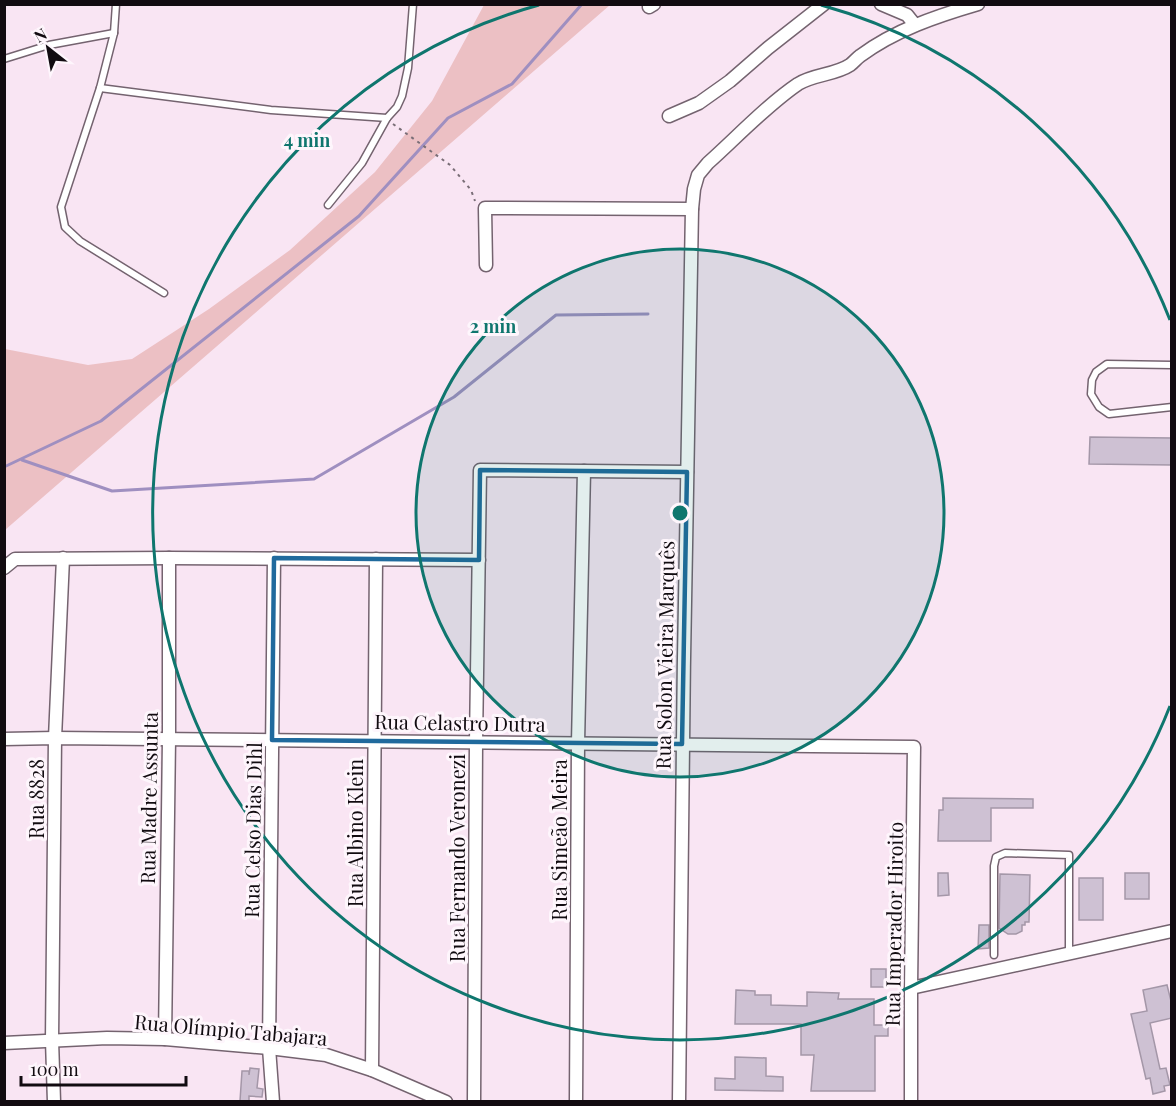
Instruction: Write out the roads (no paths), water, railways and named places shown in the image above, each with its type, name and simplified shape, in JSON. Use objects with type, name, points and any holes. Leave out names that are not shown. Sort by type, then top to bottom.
[{"type":"street","points":[[669,116],[699,103],[730,81],[824,4]]},
{"type":"street","points":[[881,4],[907,15],[915,25]]},
{"type":"street","name":"Rua Solon Vieira Marquês","points":[[680,1101],[682,744],[694,189],[698,175],[708,163],[781,96],[801,82],[850,65],[860,56],[915,25],[978,4]]},
{"type":"street","points":[[486,265],[485,208],[692,209]]},
{"type":"street","name":"Rua Fernando Veronezi","points":[[474,1101],[480,470],[584,471]]},
{"type":"street","points":[[584,471],[687,472]]},
{"type":"street","name":"Rua Simeão Meira","points":[[576,1101],[578,743],[584,471]]},
{"type":"street","points":[[4,568],[15,559],[63,558],[479,560]]},
{"type":"street","name":"Rua 8828","points":[[54,1101],[52,1040],[55,738],[63,558]]},
{"type":"street","name":"Rua Madre Assunta","points":[[165,1039],[169,558]]},
{"type":"street","name":"Rua Celso Dias Dihl","points":[[273,1101],[269,1048],[274,558]]},
{"type":"street","name":"Rua Albino Klein","points":[[372,1070],[376,559]]},
{"type":"street","name":"Rua Celastro Dutra","points":[[4,739],[914,747]]},
{"type":"street","name":"Rua Imperador Hiroito","points":[[911,1101],[914,747]]},
{"type":"street","points":[[911,988],[1172,931]]},
{"type":"street","name":"Rua Olímpio Tabajara","points":[[4,1042],[107,1038],[165,1039],[326,1054],[372,1070],[446,1101]]},
{"type":"lane","points":[[116,4],[114,33],[100,88],[61,207],[65,227],[80,241],[164,292]]},
{"type":"lane","points":[[328,205],[362,163],[402,96],[408,68],[413,4]]},
{"type":"lane","points":[[4,59],[49,45],[114,33]]},
{"type":"lane","points":[[100,88],[271,110],[387,118]]},
{"type":"lane","points":[[1172,365],[1107,364],[1096,372],[1092,381],[1091,394],[1099,407],[1109,414],[1172,407]]},
{"type":"lane","points":[[994,955],[994,866],[996,857],[1005,853],[1069,855],[1069,954]]},
{"type":"waterway","points":[[4,467],[101,421],[359,216],[448,118],[512,84],[582,4]]},
{"type":"waterway","points":[[22,460],[112,491],[314,479],[454,397],[556,315],[648,314]]}]
